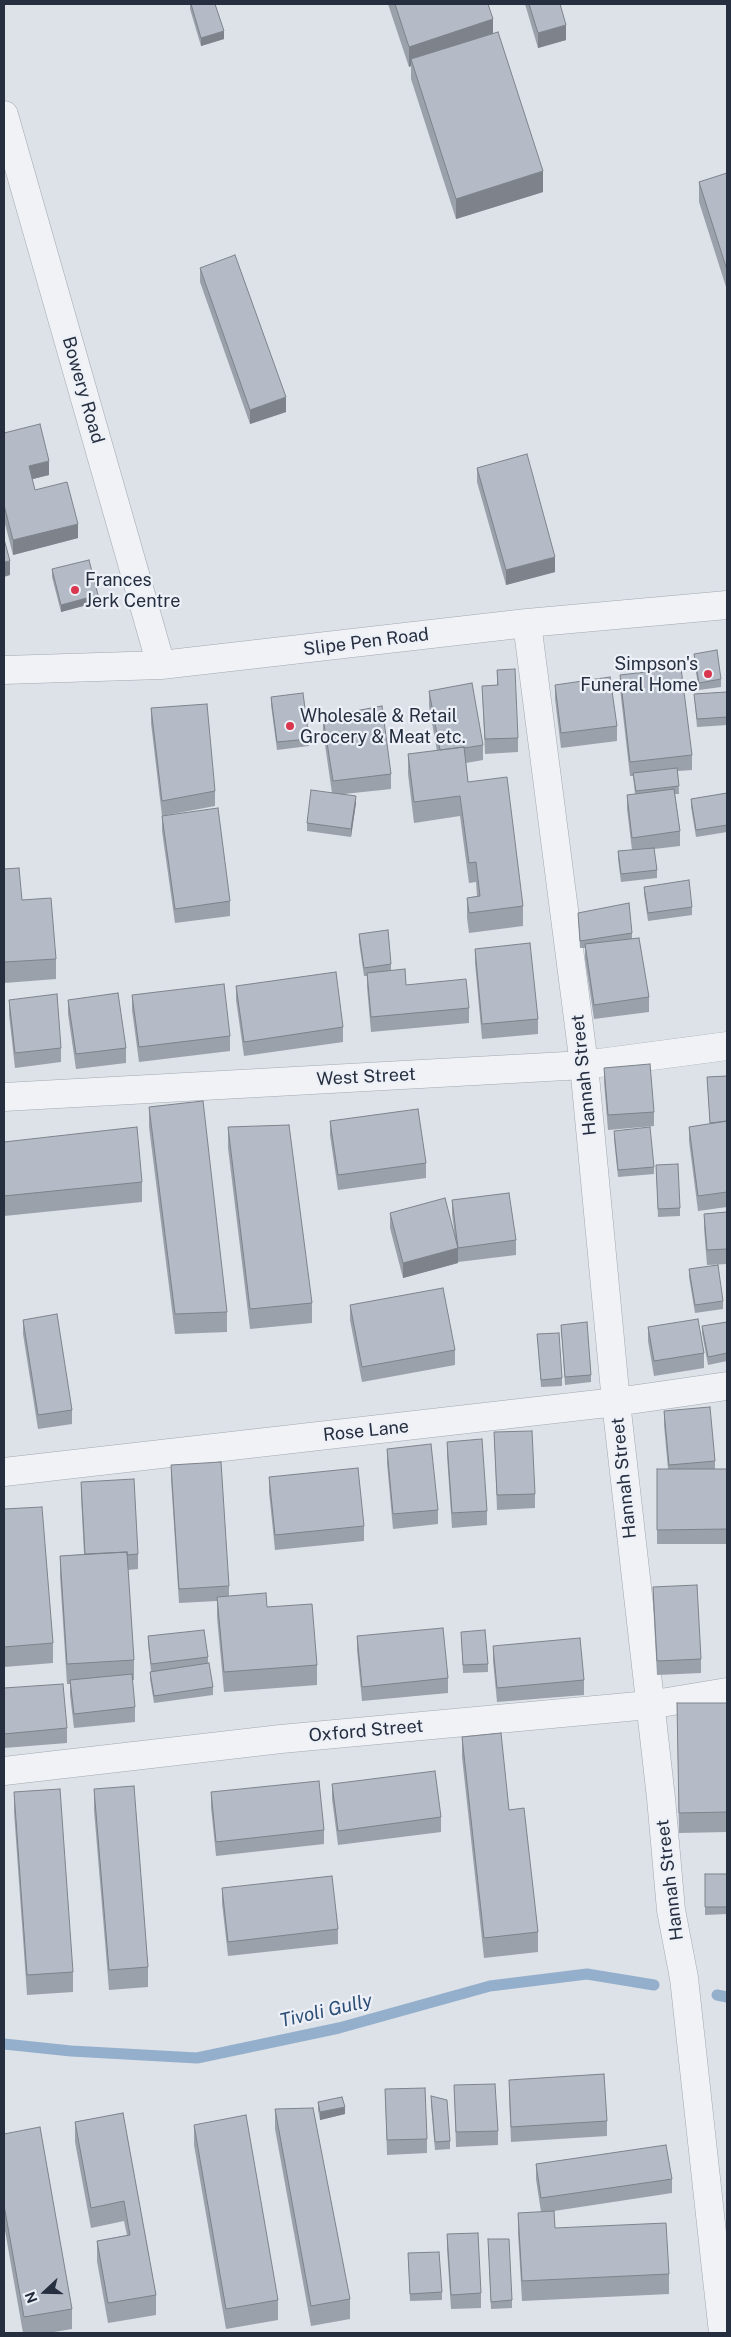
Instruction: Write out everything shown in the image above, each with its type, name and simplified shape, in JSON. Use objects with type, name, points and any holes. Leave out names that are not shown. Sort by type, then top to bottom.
[{"type":"street","name":"Bowery Road","points":[[4,115],[161,665]]},
{"type":"street","name":"Slipe Pen Road","points":[[4,670],[161,665],[527,623],[727,605]]},
{"type":"street","name":"Hannah Street","points":[[527,623],[584,1065],[616,1402],[661,1798],[671,1910],[684,1978],[722,2333]]},
{"type":"street","name":"West Street","points":[[4,1097],[584,1065],[727,1046]]},
{"type":"street","name":"Rose Lane","points":[[4,1472],[616,1402],[727,1386]]},
{"type":"street","name":"Oxford Street","points":[[4,1770],[281,1739],[650,1705],[727,1692]]},
{"type":"building","points":[[191,4],[215,4],[224,31],[201,38]]},
{"type":"building","points":[[395,4],[488,4],[493,19],[409,47]]},
{"type":"building","points":[[529,4],[560,4],[566,25],[538,33]]},
{"type":"building","points":[[498,32],[543,171],[456,199],[411,59]]},
{"type":"building","points":[[727,173],[727,270],[699,182]]},
{"type":"building","points":[[235,255],[286,397],[250,410],[200,268]]},
{"type":"building","points":[[40,424],[49,461],[29,466],[35,490],[67,482],[78,524],[13,540],[4,505],[4,433]]},
{"type":"building","points":[[527,454],[555,557],[506,570],[477,468]]},
{"type":"building","points":[[4,539],[10,561],[4,562]]},
{"type":"building","name":"Frances Jerk Centre","points":[[89,560],[98,595],[61,605],[52,569]]},
{"type":"building","name":"Simpson's Funeral Home","points":[[717,650],[721,679],[699,683],[694,654]]},
{"type":"building","points":[[681,668],[692,755],[630,762],[620,675]]},
{"type":"building","points":[[515,669],[518,738],[485,739],[482,686],[498,685],[497,670]]},
{"type":"building","points":[[610,677],[617,726],[561,733],[555,685]]},
{"type":"building","points":[[472,683],[483,745],[440,750],[429,691]]},
{"type":"building","points":[[727,692],[727,717],[697,719],[694,694]]},
{"type":"building","name":"Wholesale & Retail Grocery & Meat etc.","points":[[303,693],[309,739],[277,742],[271,697]]},
{"type":"building","points":[[207,704],[215,791],[162,801],[151,708]]},
{"type":"building","points":[[382,706],[391,774],[333,781],[323,717]]},
{"type":"building","points":[[464,747],[468,782],[507,777],[523,906],[469,913],[467,898],[480,896],[476,862],[469,863],[460,796],[414,802],[408,754]]},
{"type":"building","points":[[677,768],[679,786],[636,791],[633,773]]},
{"type":"building","points":[[674,789],[680,831],[632,838],[627,795]]},
{"type":"building","points":[[311,790],[356,796],[351,829],[307,823]]},
{"type":"building","points":[[727,793],[727,825],[696,830],[691,799]]},
{"type":"building","points":[[218,808],[230,901],[175,909],[162,816]]},
{"type":"building","points":[[654,848],[657,870],[621,874],[618,851]]},
{"type":"building","points":[[19,868],[22,900],[51,898],[56,959],[4,962],[4,869]]},
{"type":"building","points":[[689,880],[692,907],[648,913],[644,887]]},
{"type":"building","points":[[629,903],[632,933],[580,941],[578,913]]},
{"type":"building","points":[[388,930],[391,964],[364,968],[359,934]]},
{"type":"building","points":[[639,938],[649,997],[594,1005],[585,944]]},
{"type":"building","points":[[530,943],[538,1019],[482,1024],[475,949]]},
{"type":"building","points":[[405,969],[406,985],[466,979],[469,1008],[371,1017],[367,973]]},
{"type":"building","points":[[336,972],[343,1027],[244,1042],[236,986]]},
{"type":"building","points":[[224,984],[230,1036],[139,1047],[132,995]]},
{"type":"building","points":[[118,993],[126,1048],[76,1054],[68,1000]]},
{"type":"building","points":[[57,994],[61,1048],[15,1053],[9,1000]]},
{"type":"building","points":[[650,1064],[654,1112],[608,1115],[604,1068]]},
{"type":"building","points":[[727,1076],[727,1121],[710,1123],[707,1077]]},
{"type":"building","points":[[203,1101],[227,1312],[175,1314],[149,1107]]},
{"type":"building","points":[[418,1109],[426,1163],[338,1175],[330,1121]]},
{"type":"building","points":[[727,1121],[727,1192],[698,1196],[689,1127]]},
{"type":"building","points":[[289,1125],[312,1303],[250,1309],[228,1127]]},
{"type":"building","points":[[137,1127],[142,1182],[4,1196],[4,1142]]},
{"type":"building","points":[[650,1127],[654,1167],[618,1170],[614,1131]]},
{"type":"building","points":[[678,1164],[680,1208],[658,1209],[656,1165]]},
{"type":"building","points":[[509,1193],[516,1240],[458,1248],[452,1200]]},
{"type":"building","points":[[445,1198],[458,1248],[403,1263],[390,1213]]},
{"type":"building","points":[[727,1212],[727,1249],[707,1250],[704,1214]]},
{"type":"building","points":[[718,1265],[723,1301],[695,1305],[689,1269]]},
{"type":"building","points":[[443,1288],[455,1350],[362,1367],[350,1305]]},
{"type":"building","points":[[57,1314],[72,1410],[38,1415],[23,1320]]},
{"type":"building","points":[[698,1319],[704,1353],[654,1361],[648,1327]]},
{"type":"building","points":[[587,1322],[591,1375],[565,1377],[561,1325]]},
{"type":"building","points":[[727,1322],[727,1353],[708,1357],[702,1326]]},
{"type":"building","points":[[559,1333],[562,1378],[541,1380],[537,1334]]},
{"type":"building","points":[[710,1407],[715,1461],[669,1465],[664,1411]]},
{"type":"building","points":[[532,1431],[535,1494],[497,1495],[494,1432]]},
{"type":"building","points":[[482,1439],[487,1511],[452,1513],[447,1442]]},
{"type":"building","points":[[431,1444],[438,1510],[393,1514],[387,1449]]},
{"type":"building","points":[[221,1462],[229,1586],[179,1589],[171,1465]]},
{"type":"building","points":[[358,1468],[364,1526],[275,1535],[269,1477]]},
{"type":"building","points":[[657,1469],[727,1469],[727,1529],[657,1530]]},
{"type":"building","points":[[134,1479],[138,1554],[127,1555],[127,1552],[85,1554],[81,1482]]},
{"type":"building","points":[[42,1507],[53,1643],[4,1647],[4,1509]]},
{"type":"building","points":[[127,1552],[134,1660],[67,1664],[60,1556]]},
{"type":"building","points":[[697,1585],[701,1659],[657,1661],[653,1587]]},
{"type":"building","points":[[266,1593],[267,1607],[312,1604],[317,1665],[224,1672],[217,1597]]},
{"type":"building","points":[[443,1628],[448,1678],[362,1687],[357,1636]]},
{"type":"building","points":[[204,1630],[208,1657],[151,1664],[148,1636]]},
{"type":"building","points":[[485,1630],[488,1664],[463,1665],[461,1632]]},
{"type":"building","points":[[580,1638],[584,1680],[497,1688],[493,1646]]},
{"type":"building","points":[[209,1663],[213,1687],[154,1696],[150,1672]]},
{"type":"building","points":[[132,1674],[135,1707],[74,1714],[70,1680]]},
{"type":"building","points":[[63,1684],[67,1728],[4,1734],[4,1688]]},
{"type":"building","points":[[677,1703],[727,1703],[727,1812],[679,1813]]},
{"type":"building","points":[[501,1733],[509,1810],[524,1808],[538,1932],[484,1938],[462,1737]]},
{"type":"building","points":[[435,1771],[441,1817],[338,1831],[332,1784]]},
{"type":"building","points":[[319,1781],[324,1830],[216,1842],[211,1792]]},
{"type":"building","points":[[134,1786],[148,1967],[109,1970],[94,1789]]},
{"type":"building","points":[[60,1789],[73,1972],[27,1975],[14,1792]]},
{"type":"building","points":[[705,1874],[727,1874],[727,1907],[705,1907]]},
{"type":"building","points":[[332,1876],[338,1929],[228,1942],[222,1888]]},
{"type":"building","points":[[604,2074],[607,2121],[511,2127],[509,2080]]},
{"type":"building","points":[[495,2084],[498,2131],[456,2132],[454,2085]]},
{"type":"building","points":[[425,2088],[427,2139],[387,2140],[385,2089]]},
{"type":"building","points":[[431,2096],[447,2100],[450,2141],[435,2142]]},
{"type":"building","points":[[342,2097],[345,2107],[320,2112],[318,2102]]},
{"type":"building","points":[[313,2108],[350,2299],[311,2306],[275,2109]]},
{"type":"building","points":[[123,2113],[156,2295],[108,2303],[97,2241],[130,2235],[124,2201],[91,2208],[75,2122]]},
{"type":"building","points":[[246,2115],[278,2300],[226,2309],[194,2125]]},
{"type":"building","points":[[40,2127],[72,2309],[24,2317],[4,2205],[4,2134]]},
{"type":"building","points":[[666,2145],[672,2179],[541,2198],[536,2164]]},
{"type":"building","points":[[554,2211],[555,2228],[666,2223],[669,2274],[522,2281],[518,2213]]},
{"type":"building","points":[[478,2233],[481,2293],[451,2295],[447,2234]]},
{"type":"building","points":[[488,2239],[509,2239],[512,2300],[491,2302]]},
{"type":"building","points":[[439,2252],[442,2292],[410,2294],[408,2253]]},
{"type":"waterway","name":"Tivoli Gully","points":[[4,2044],[71,2051],[197,2058],[339,2028],[490,1986],[587,1974],[654,1985]]},
{"type":"waterway","name":"Tivoli Gully","points":[[717,1995],[727,1997]]},
{"type":"place","name":"Frances Jerk Centre","points":[[75,590]]},
{"type":"place","name":"Simpson's Funeral Home","points":[[708,674]]},
{"type":"place","name":"Wholesale & Retail Grocery & Meat etc.","points":[[290,726]]}]
